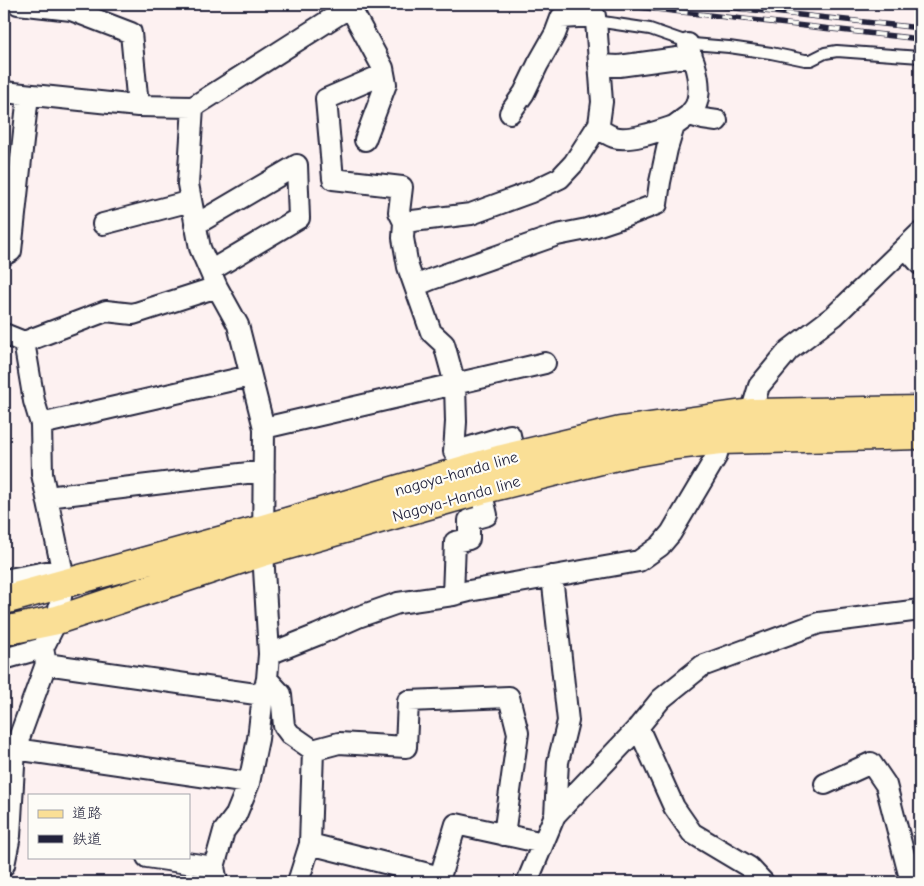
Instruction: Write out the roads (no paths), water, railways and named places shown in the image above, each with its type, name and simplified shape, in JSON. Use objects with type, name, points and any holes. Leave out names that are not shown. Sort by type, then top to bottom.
[{"type":"main road","name":"nagoya-handa line","points":[[4,600],[62,577],[263,541],[514,456],[620,431],[750,413],[920,410]]},
{"type":"main road","name":"Nagoya-Handa line","points":[[4,631],[57,620],[263,541],[625,454],[676,445],[721,440],[920,435]]},
{"type":"street","points":[[18,4],[71,10],[131,33],[138,106]]},
{"type":"street","points":[[4,92],[138,106],[193,107],[350,7],[383,68],[386,84],[365,140]]},
{"type":"street","points":[[404,222],[471,214],[531,192],[560,178],[574,163],[599,124],[602,102],[594,14],[561,18],[555,34],[524,93],[510,113]]},
{"type":"street","points":[[415,286],[557,235],[587,229],[657,204],[667,149],[681,121],[696,106],[698,96],[697,74],[690,49],[619,66],[599,65]]},
{"type":"street","points":[[384,74],[326,99],[333,180],[402,187],[399,212],[404,222],[403,238],[408,267],[431,332],[444,344],[455,384],[456,422],[454,452],[510,435],[514,456]]},
{"type":"street","points":[[4,255],[11,251],[28,95]]},
{"type":"street","points":[[151,858],[215,875],[224,831],[236,815],[249,783],[258,739],[269,654],[263,541],[264,428],[238,325],[200,248],[188,184],[193,107]]},
{"type":"street","points":[[597,127],[617,138],[647,135],[681,121],[703,120],[717,122]]},
{"type":"street","points":[[4,334],[24,342],[106,311],[134,314],[214,279],[299,218],[297,166],[195,225]]},
{"type":"street","points":[[103,224],[191,201]]},
{"type":"street","points":[[750,413],[759,386],[789,350],[834,316],[906,248],[920,232]]},
{"type":"street","points":[[906,248],[920,264]]},
{"type":"street","points":[[4,865],[20,838],[16,749],[57,620],[62,577],[42,474],[41,424],[34,401],[24,342]]},
{"type":"street","points":[[264,428],[546,363]]},
{"type":"street","points":[[41,424],[250,376]]},
{"type":"street","points":[[269,654],[358,617],[398,604],[639,560],[660,546],[671,533],[716,457],[721,440]]},
{"type":"street","points":[[47,497],[264,470]]},
{"type":"street","points":[[453,595],[455,542],[469,539],[469,520],[486,515],[481,490]]},
{"type":"street","points":[[527,882],[555,815],[558,762],[568,721],[552,576]]},
{"type":"street","points":[[4,580],[62,577]]},
{"type":"street","points":[[555,815],[638,727],[661,699],[702,666],[819,623],[920,610]]},
{"type":"street","points":[[4,659],[44,656],[265,687],[281,694],[284,726],[290,734],[314,750],[339,744],[406,748],[408,701],[509,697],[518,733],[504,835]]},
{"type":"street","points":[[638,727],[674,807],[692,833],[749,868],[753,879]]},
{"type":"street","points":[[16,749],[249,783]]},
{"type":"street","points":[[298,882],[310,844],[314,750]]},
{"type":"street","points":[[825,784],[871,763],[886,784],[911,882]]},
{"type":"street","points":[[310,844],[440,877],[456,824],[543,843]]},
{"type":"lane","points":[[594,14],[650,29],[690,49],[771,52],[805,60],[811,60],[825,53],[837,51],[920,58]]},
{"type":"railway","points":[[611,4],[920,39]]},
{"type":"railway","points":[[698,4],[920,28]]}]
